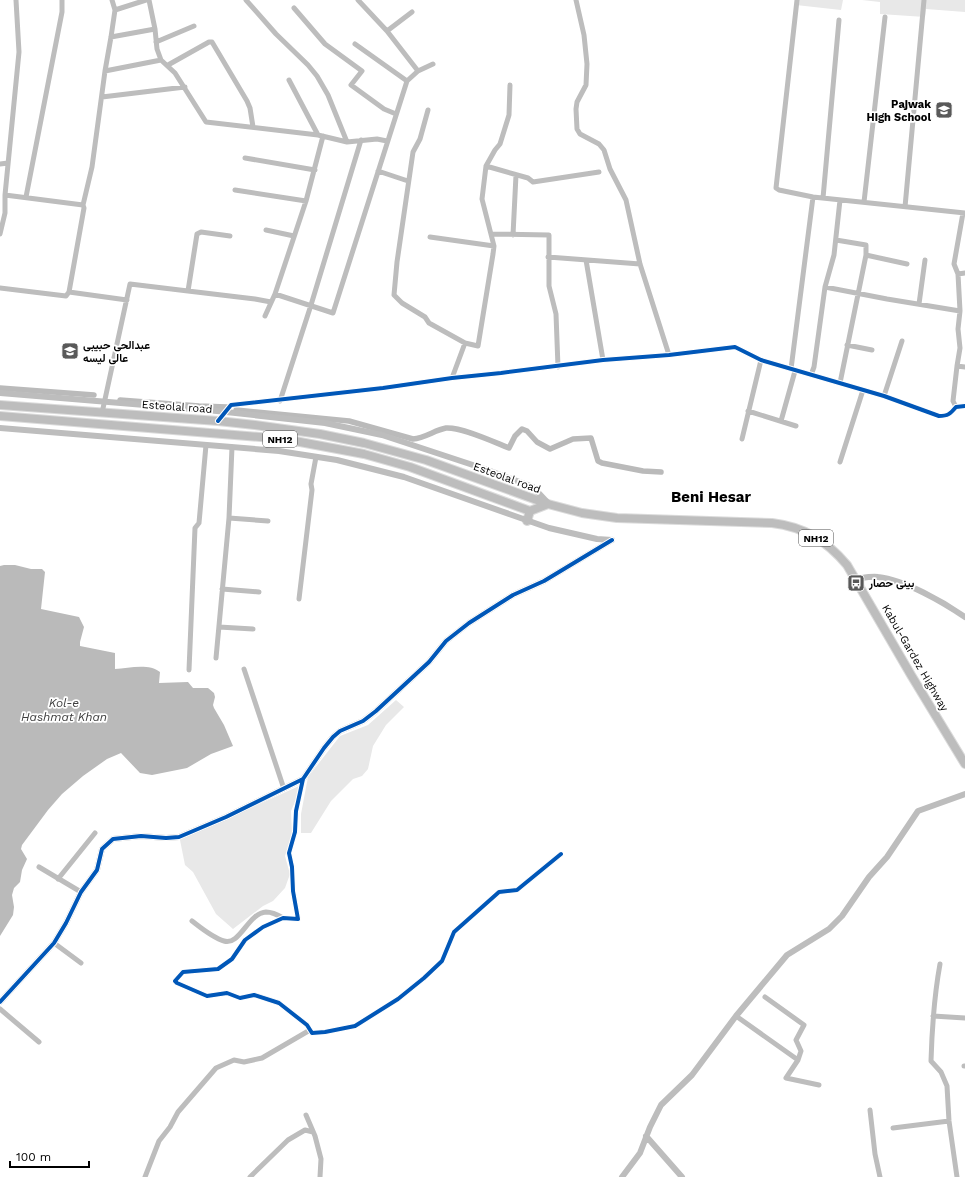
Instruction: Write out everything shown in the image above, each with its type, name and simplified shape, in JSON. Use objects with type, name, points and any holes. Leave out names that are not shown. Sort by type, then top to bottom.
[{"type":"highway","name":"Esteolal road","points":[[0,405],[218,421],[312,433],[364,443],[426,460],[548,504]]},
{"type":"highway","name":"Esteolal road","points":[[0,416],[284,439],[364,454],[410,468],[530,511],[548,504]]},
{"type":"highway","name":"Kabul-Gardez Highway","points":[[548,504],[582,513],[617,518],[753,522],[787,525],[802,530],[825,542],[837,553],[856,579],[911,676],[965,764]]},
{"type":"highway","points":[[526,521],[530,511]]},
{"type":"street","points":[[0,234],[5,213],[5,195],[19,52],[16,0]]},
{"type":"street","points":[[26,197],[62,12],[62,0]]},
{"type":"street","points":[[0,288],[66,296],[69,292],[84,208],[83,205],[92,167],[115,10],[112,0]]},
{"type":"street","points":[[246,0],[276,34],[308,65],[317,76],[328,95],[347,142]]},
{"type":"street","points":[[358,0],[418,70]]},
{"type":"street","points":[[576,0],[584,35],[588,64],[586,85],[577,102],[577,129],[580,134],[599,144],[607,156],[610,169],[626,200],[640,264],[669,355]]},
{"type":"street","points":[[797,0],[776,188],[779,190],[812,197],[964,213],[954,264],[958,274],[960,311],[958,329],[960,348],[953,401],[956,407]]},
{"type":"street","points":[[905,207],[924,0]]},
{"type":"street","points":[[115,10],[150,1],[156,42],[161,60],[175,72],[186,87],[206,122],[321,136],[347,142],[377,139],[387,141]]},
{"type":"street","points":[[294,8],[325,44],[362,71],[351,85],[384,109],[396,114]]},
{"type":"street","points":[[387,32],[412,12]]},
{"type":"street","points":[[864,202],[885,18]]},
{"type":"street","points":[[823,198],[839,20]]},
{"type":"street","points":[[156,42],[194,26]]},
{"type":"street","points":[[111,37],[155,29]]},
{"type":"street","points":[[168,65],[209,42],[212,42],[247,100],[253,127]]},
{"type":"street","points":[[355,44],[407,81]]},
{"type":"street","points":[[105,72],[161,60]]},
{"type":"street","points":[[275,294],[333,313],[407,81],[418,70],[433,64]]},
{"type":"street","points":[[265,316],[275,294],[306,201],[315,170],[321,136],[289,80]]},
{"type":"street","points":[[428,110],[420,139],[413,152],[397,262],[394,295],[402,303],[425,317],[429,323],[465,343],[478,346],[494,246],[482,199],[486,166],[503,137],[509,115],[510,85]]},
{"type":"street","points":[[102,97],[186,87]]},
{"type":"street","points":[[280,401],[361,140]]},
{"type":"street","points":[[245,158],[315,170]]},
{"type":"street","points":[[0,164],[8,163]]},
{"type":"street","points":[[486,166],[528,178],[533,182],[599,172]]},
{"type":"street","points":[[378,171],[408,182]]},
{"type":"street","points":[[513,235],[516,175]]},
{"type":"street","points":[[235,190],[306,201]]},
{"type":"street","points":[[5,195],[83,205]]},
{"type":"street","points":[[781,421],[793,370],[812,197]]},
{"type":"street","points":[[811,375],[814,367],[825,287],[834,256],[840,200]]},
{"type":"street","points":[[266,230],[294,236]]},
{"type":"street","points":[[188,291],[197,234],[201,232],[230,236]]},
{"type":"street","points":[[491,234],[548,235],[549,286],[556,314],[558,367]]},
{"type":"street","points":[[430,237],[494,246]]},
{"type":"street","points":[[836,240],[866,245],[866,255],[840,383]]},
{"type":"street","points":[[866,255],[907,264]]},
{"type":"street","points":[[548,258],[640,264]]},
{"type":"street","points":[[586,260],[602,360]]},
{"type":"street","points":[[919,304],[924,260]]},
{"type":"street","points":[[958,274],[965,273]]},
{"type":"street","points":[[102,413],[130,284],[255,298],[271,302]]},
{"type":"street","points":[[825,287],[960,311]]},
{"type":"street","points":[[69,292],[127,300]]},
{"type":"street","points":[[884,396],[902,341]]},
{"type":"street","points":[[452,378],[465,343]]},
{"type":"street","points":[[847,345],[872,350]]},
{"type":"street","points":[[218,421],[231,405],[280,401],[452,378],[558,367],[602,360],[669,355],[735,347],[761,360],[884,396],[939,416],[946,416],[956,407],[965,406]]},
{"type":"street","points":[[742,439],[761,360]]},
{"type":"street","points":[[957,366],[965,367]]},
{"type":"street","points":[[840,462],[863,390]]},
{"type":"street","points":[[0,393],[225,412],[325,423],[382,435],[485,468],[532,487],[548,504]]},
{"type":"street","points":[[748,411],[796,426]]},
{"type":"street","points":[[0,428],[279,451],[337,460],[404,477],[549,528],[597,539],[612,540],[544,581],[513,595],[469,623],[446,641],[419,672],[376,711],[363,721],[340,731],[333,737],[303,779],[296,811],[296,832],[289,853],[298,919],[283,918],[274,913],[265,912],[258,914],[233,941],[226,942],[192,921]]},
{"type":"street","points":[[189,670],[195,528],[199,523],[206,445]]},
{"type":"street","points":[[216,658],[229,518],[232,447]]},
{"type":"street","points":[[299,599],[312,490],[311,484],[316,457]]},
{"type":"street","points":[[229,518],[268,521]]},
{"type":"street","points":[[856,579],[877,576],[892,580],[935,599],[965,617]]},
{"type":"street","points":[[222,589],[259,592]]},
{"type":"street","points":[[219,627],[253,629]]},
{"type":"street","points":[[244,668],[284,789]]},
{"type":"street","points":[[0,1002],[54,943],[66,923],[81,892],[98,870],[102,849],[113,839],[141,836],[166,838],[179,837],[200,829],[303,779]]},
{"type":"street","points":[[622,1177],[640,1152],[661,1105],[692,1075],[736,1016],[787,955],[829,929],[842,916],[869,877],[887,857],[918,811],[965,794]]},
{"type":"street","points":[[58,879],[95,833]]},
{"type":"street","points":[[283,918],[262,927],[245,940],[232,958],[218,969],[183,972],[175,981],[207,996],[227,994],[240,998],[254,995],[279,1003],[307,1025],[312,1033],[355,1026],[398,999],[424,978],[442,961],[454,932],[499,892],[517,890],[561,854]]},
{"type":"street","points":[[39,867],[81,892]]},
{"type":"street","points":[[54,943],[81,963]]},
{"type":"street","points":[[940,964],[933,1016],[932,1061],[941,1072],[947,1086],[949,1121],[957,1177]]},
{"type":"street","points":[[765,997],[804,1025],[796,1040],[801,1051],[798,1060],[786,1078],[820,1084]]},
{"type":"street","points":[[0,1010],[39,1042]]},
{"type":"street","points":[[736,1016],[798,1060]]},
{"type":"street","points":[[933,1016],[965,1018]]},
{"type":"street","points":[[145,1177],[159,1141],[183,1106],[216,1068],[234,1060],[244,1062],[262,1058],[310,1030]]},
{"type":"street","points":[[870,1110],[875,1154],[880,1177]]},
{"type":"street","points":[[306,1115],[321,1159],[320,1177]]},
{"type":"street","points":[[893,1128],[949,1121]]},
{"type":"street","points":[[250,1177],[288,1140],[305,1130],[313,1132]]},
{"type":"street","points":[[646,1136],[682,1177]]},
{"type":"shaded area","points":[[797,0],[843,0],[841,10],[796,5]]},
{"type":"shaded area","points":[[862,0],[965,0],[965,12],[926,9],[925,17],[880,14],[880,2]]},
{"type":"shaded area","points":[[396,700],[404,707],[386,725],[373,746],[368,769],[362,776],[353,779],[331,801],[311,833],[301,833],[301,814],[308,777],[340,736],[368,725]]},
{"type":"shaded area","points":[[299,786],[297,797],[291,811],[292,834],[285,856],[290,874],[285,888],[273,901],[263,906],[233,929],[216,914],[193,872],[185,865],[180,840]]},
{"type":"water","name":"Kol-e Hashmat Khan","points":[[4,565],[42,569],[45,572],[41,609],[79,617],[84,627],[80,646],[115,653],[115,669],[145,667],[155,669],[160,672],[159,683],[188,682],[193,688],[208,688],[214,693],[214,708],[224,725],[233,746],[211,754],[187,768],[152,775],[140,773],[121,753],[107,759],[83,776],[62,794],[22,845],[21,849],[27,859],[22,870],[20,882],[14,888],[12,895],[14,907],[13,915],[0,936],[0,566]]},
{"type":"waterway","points":[[0,388],[94,395]]},
{"type":"waterway","points":[[120,400],[227,407]]},
{"type":"waterway","points":[[236,410],[349,421],[413,439],[442,429],[453,428],[478,435],[509,448],[515,436],[522,429],[527,431],[537,442],[550,449],[573,439],[591,438],[598,461],[602,463],[643,471],[661,472]]},
{"type":"cycle path","points":[[218,421],[231,405],[383,388],[452,378],[603,360],[669,355],[735,347],[761,360],[884,396],[939,416],[949,414],[956,407],[965,406]]},
{"type":"cycle path","points":[[0,1002],[54,943],[66,923],[81,892],[97,870],[102,849],[113,839],[141,836],[166,838],[179,837],[226,817],[303,779],[333,737],[340,731],[363,721],[376,711],[429,662],[446,641],[469,623],[513,595],[544,581],[612,540]]},
{"type":"cycle path","points":[[303,779],[296,811],[295,832],[289,853],[298,919],[283,918],[263,927],[245,940],[232,959],[218,969],[183,972],[175,981],[207,996],[227,993],[240,998],[254,995],[279,1003],[307,1025],[312,1033],[355,1026],[398,999],[442,961],[454,932],[499,892],[517,890],[561,854]]},
{"type":"place","name":"Pajwak High School","points":[[944,110]]},
{"type":"place","name":"عبدالحی حبیبی عالی لیسه","points":[[70,351]]},
{"type":"place","name":"بینی حصار","points":[[856,583]]},
{"type":"district","name":"Beni Hesar","points":[[711,497]]}]
